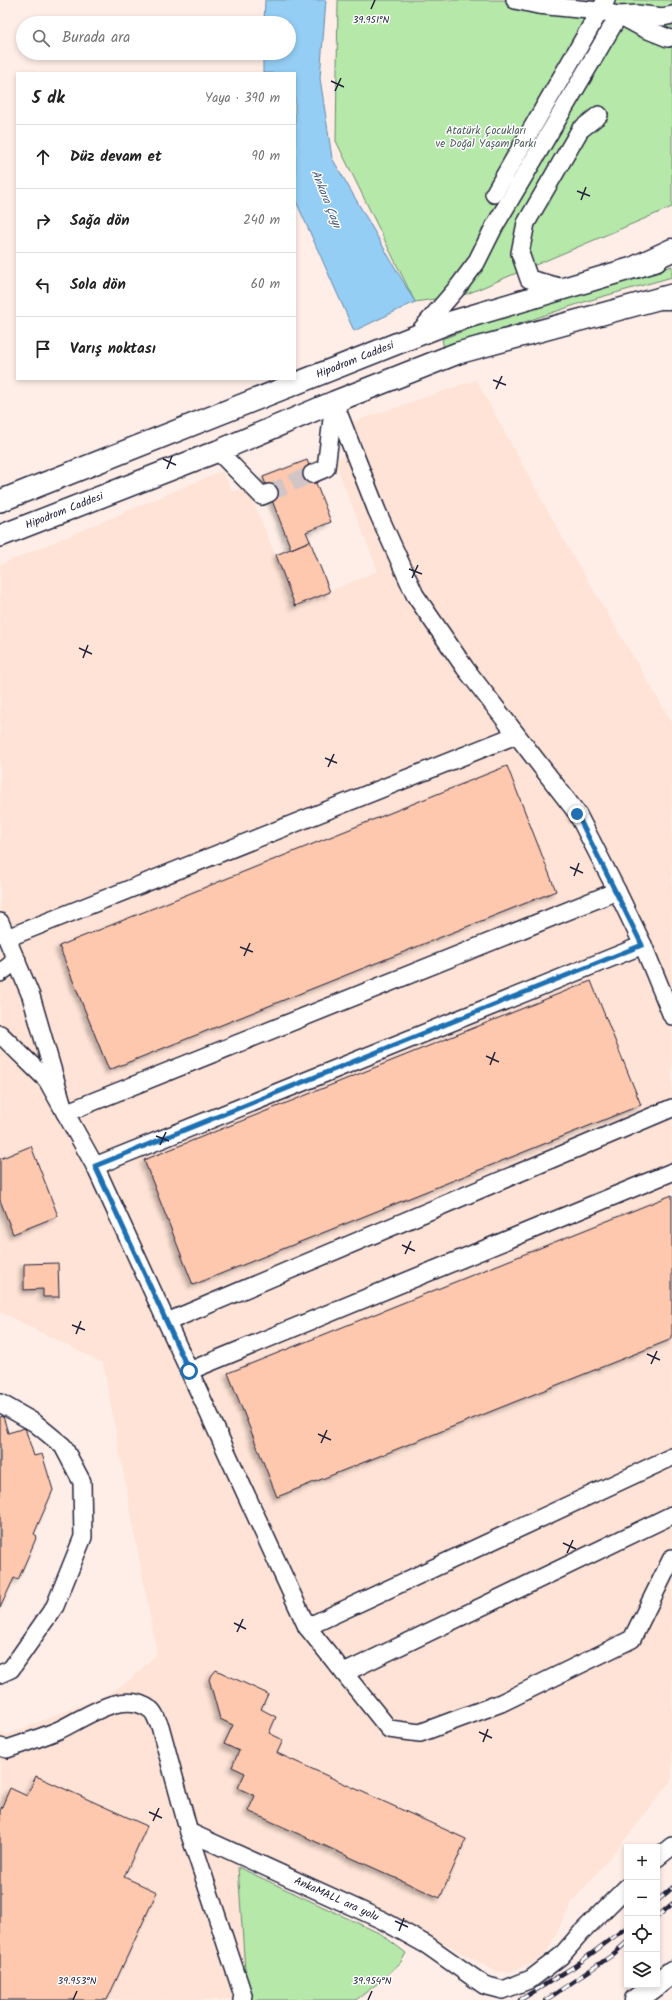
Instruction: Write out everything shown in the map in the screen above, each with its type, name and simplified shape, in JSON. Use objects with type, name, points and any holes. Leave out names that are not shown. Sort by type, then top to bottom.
[{"type":"highway","points":[[638,266],[672,250]]},
{"type":"highway","points":[[660,1981],[672,1972]]},
{"type":"highway","points":[[636,2000],[651,1988]]},
{"type":"main road","name":"Hipodrom Caddesi","points":[[0,501],[451,322],[672,257]]},
{"type":"main road","name":"Hipodrom Caddesi","points":[[0,536],[458,353],[669,297]]},
{"type":"street","points":[[515,0],[538,5],[603,6],[643,28],[668,38]]},
{"type":"street","points":[[494,194],[603,6]]},
{"type":"street","points":[[620,15],[637,14],[663,17],[672,15]]},
{"type":"street","points":[[415,337],[458,287],[476,263],[494,228],[620,15]]},
{"type":"street","points":[[563,288],[529,279],[520,253],[521,246],[526,223],[552,176],[580,130],[599,115]]},
{"type":"street","points":[[312,474],[326,468],[334,402]]},
{"type":"street","points":[[334,402],[377,511],[414,595],[465,668],[577,814],[617,891],[672,1016]]},
{"type":"street","points":[[218,450],[262,496],[269,493]]},
{"type":"street","points":[[7,938],[516,735]]},
{"type":"street","points":[[65,1112],[617,891]]},
{"type":"street","points":[[0,922],[31,996],[65,1112]]},
{"type":"street","points":[[95,1166],[642,945]]},
{"type":"street","points":[[0,973],[17,960]]},
{"type":"street","points":[[0,1034],[47,1080],[95,1166],[307,1627],[389,1729],[420,1733],[501,1703],[632,1639],[672,1558]]},
{"type":"street","points":[[167,1322],[672,1108]]},
{"type":"street","points":[[189,1371],[672,1172]]},
{"type":"street","points":[[0,1403],[35,1424],[63,1446],[82,1482],[83,1537],[55,1606],[11,1669],[0,1674]]},
{"type":"street","points":[[307,1627],[672,1457]]},
{"type":"street","points":[[344,1673],[672,1515]]},
{"type":"street","points":[[2,1750],[59,1730],[108,1706],[121,1703],[138,1704],[151,1710],[160,1726],[189,1832],[243,1996],[242,2000]]},
{"type":"street","name":"AnkaMALL ara yolu","points":[[189,1832],[382,1920],[427,1945],[484,1985],[503,1990],[531,1979],[561,1956],[581,1933],[624,1890]]},
{"type":"street","points":[[660,1856],[672,1846]]},
{"type":"shaded area","points":[[476,380],[567,546],[672,722],[672,1779],[632,1831],[572,1902],[548,1950],[539,1961],[510,1972],[497,1972],[386,1912],[246,1850],[238,1867],[247,2000],[0,2000],[0,1732],[6,1735],[106,1695],[130,1680],[157,1654],[103,1363],[0,1312],[0,565],[222,471],[232,492],[247,487],[296,605],[378,571],[334,460],[364,447],[353,422]]},
{"type":"green space","name":"Atatürk Çocukları ve Doğal Yaşam Parkı","points":[[338,0],[672,0],[672,207],[467,294],[415,302],[336,141]]},
{"type":"green space","points":[[672,266],[672,277],[587,301],[444,349],[442,339],[504,316]]},
{"type":"green space","points":[[238,1867],[381,1934],[406,1953],[401,1962],[382,1980],[356,2000],[247,2000]]},
{"type":"water","name":"Ankara Çayı","points":[[265,0],[326,0],[320,78],[332,158],[415,302],[354,331],[296,201],[296,72],[263,72],[263,60],[296,60],[296,16],[264,16]]},
{"type":"building","points":[[307,460],[331,522],[306,532],[310,541],[291,549],[263,477]]},
{"type":"building","points":[[310,541],[330,592],[295,606],[276,555]]},
{"type":"building","points":[[507,766],[556,891],[109,1070],[59,946]]},
{"type":"building","points":[[591,981],[641,1105],[193,1285],[144,1160]]},
{"type":"building","points":[[31,1146],[58,1216],[13,1234],[0,1200],[0,1159]]},
{"type":"building","points":[[672,1195],[672,1339],[277,1497],[228,1373]]},
{"type":"building","points":[[58,1263],[59,1297],[43,1297],[43,1289],[24,1290],[24,1264]]},
{"type":"building","points":[[3,1416],[8,1433],[25,1428],[34,1456],[42,1454],[53,1490],[34,1534],[37,1536],[18,1580],[14,1578],[0,1608],[0,1417]]},
{"type":"building","points":[[216,1670],[268,1694],[261,1709],[276,1717],[269,1733],[283,1740],[277,1753],[466,1839],[440,1898],[248,1811],[255,1796],[238,1788],[245,1773],[232,1767],[239,1751],[224,1744],[233,1725],[220,1719],[209,1679]]},
{"type":"building","points":[[36,1776],[147,1826],[124,1877],[157,1892],[107,2000],[0,2000],[0,1811],[10,1788],[27,1796]]},
{"type":"tunnel","points":[[269,493],[312,474]]},
{"type":"railway","points":[[660,1898],[672,1888]]},
{"type":"railway","points":[[658,1916],[672,1904]]},
{"type":"railway","points":[[520,2000],[575,1966],[624,1929]]},
{"type":"railway","points":[[546,2000],[611,1956],[624,1945]]},
{"type":"route","points":[[189,1371],[95,1166],[642,945],[617,891],[577,814]]}]
